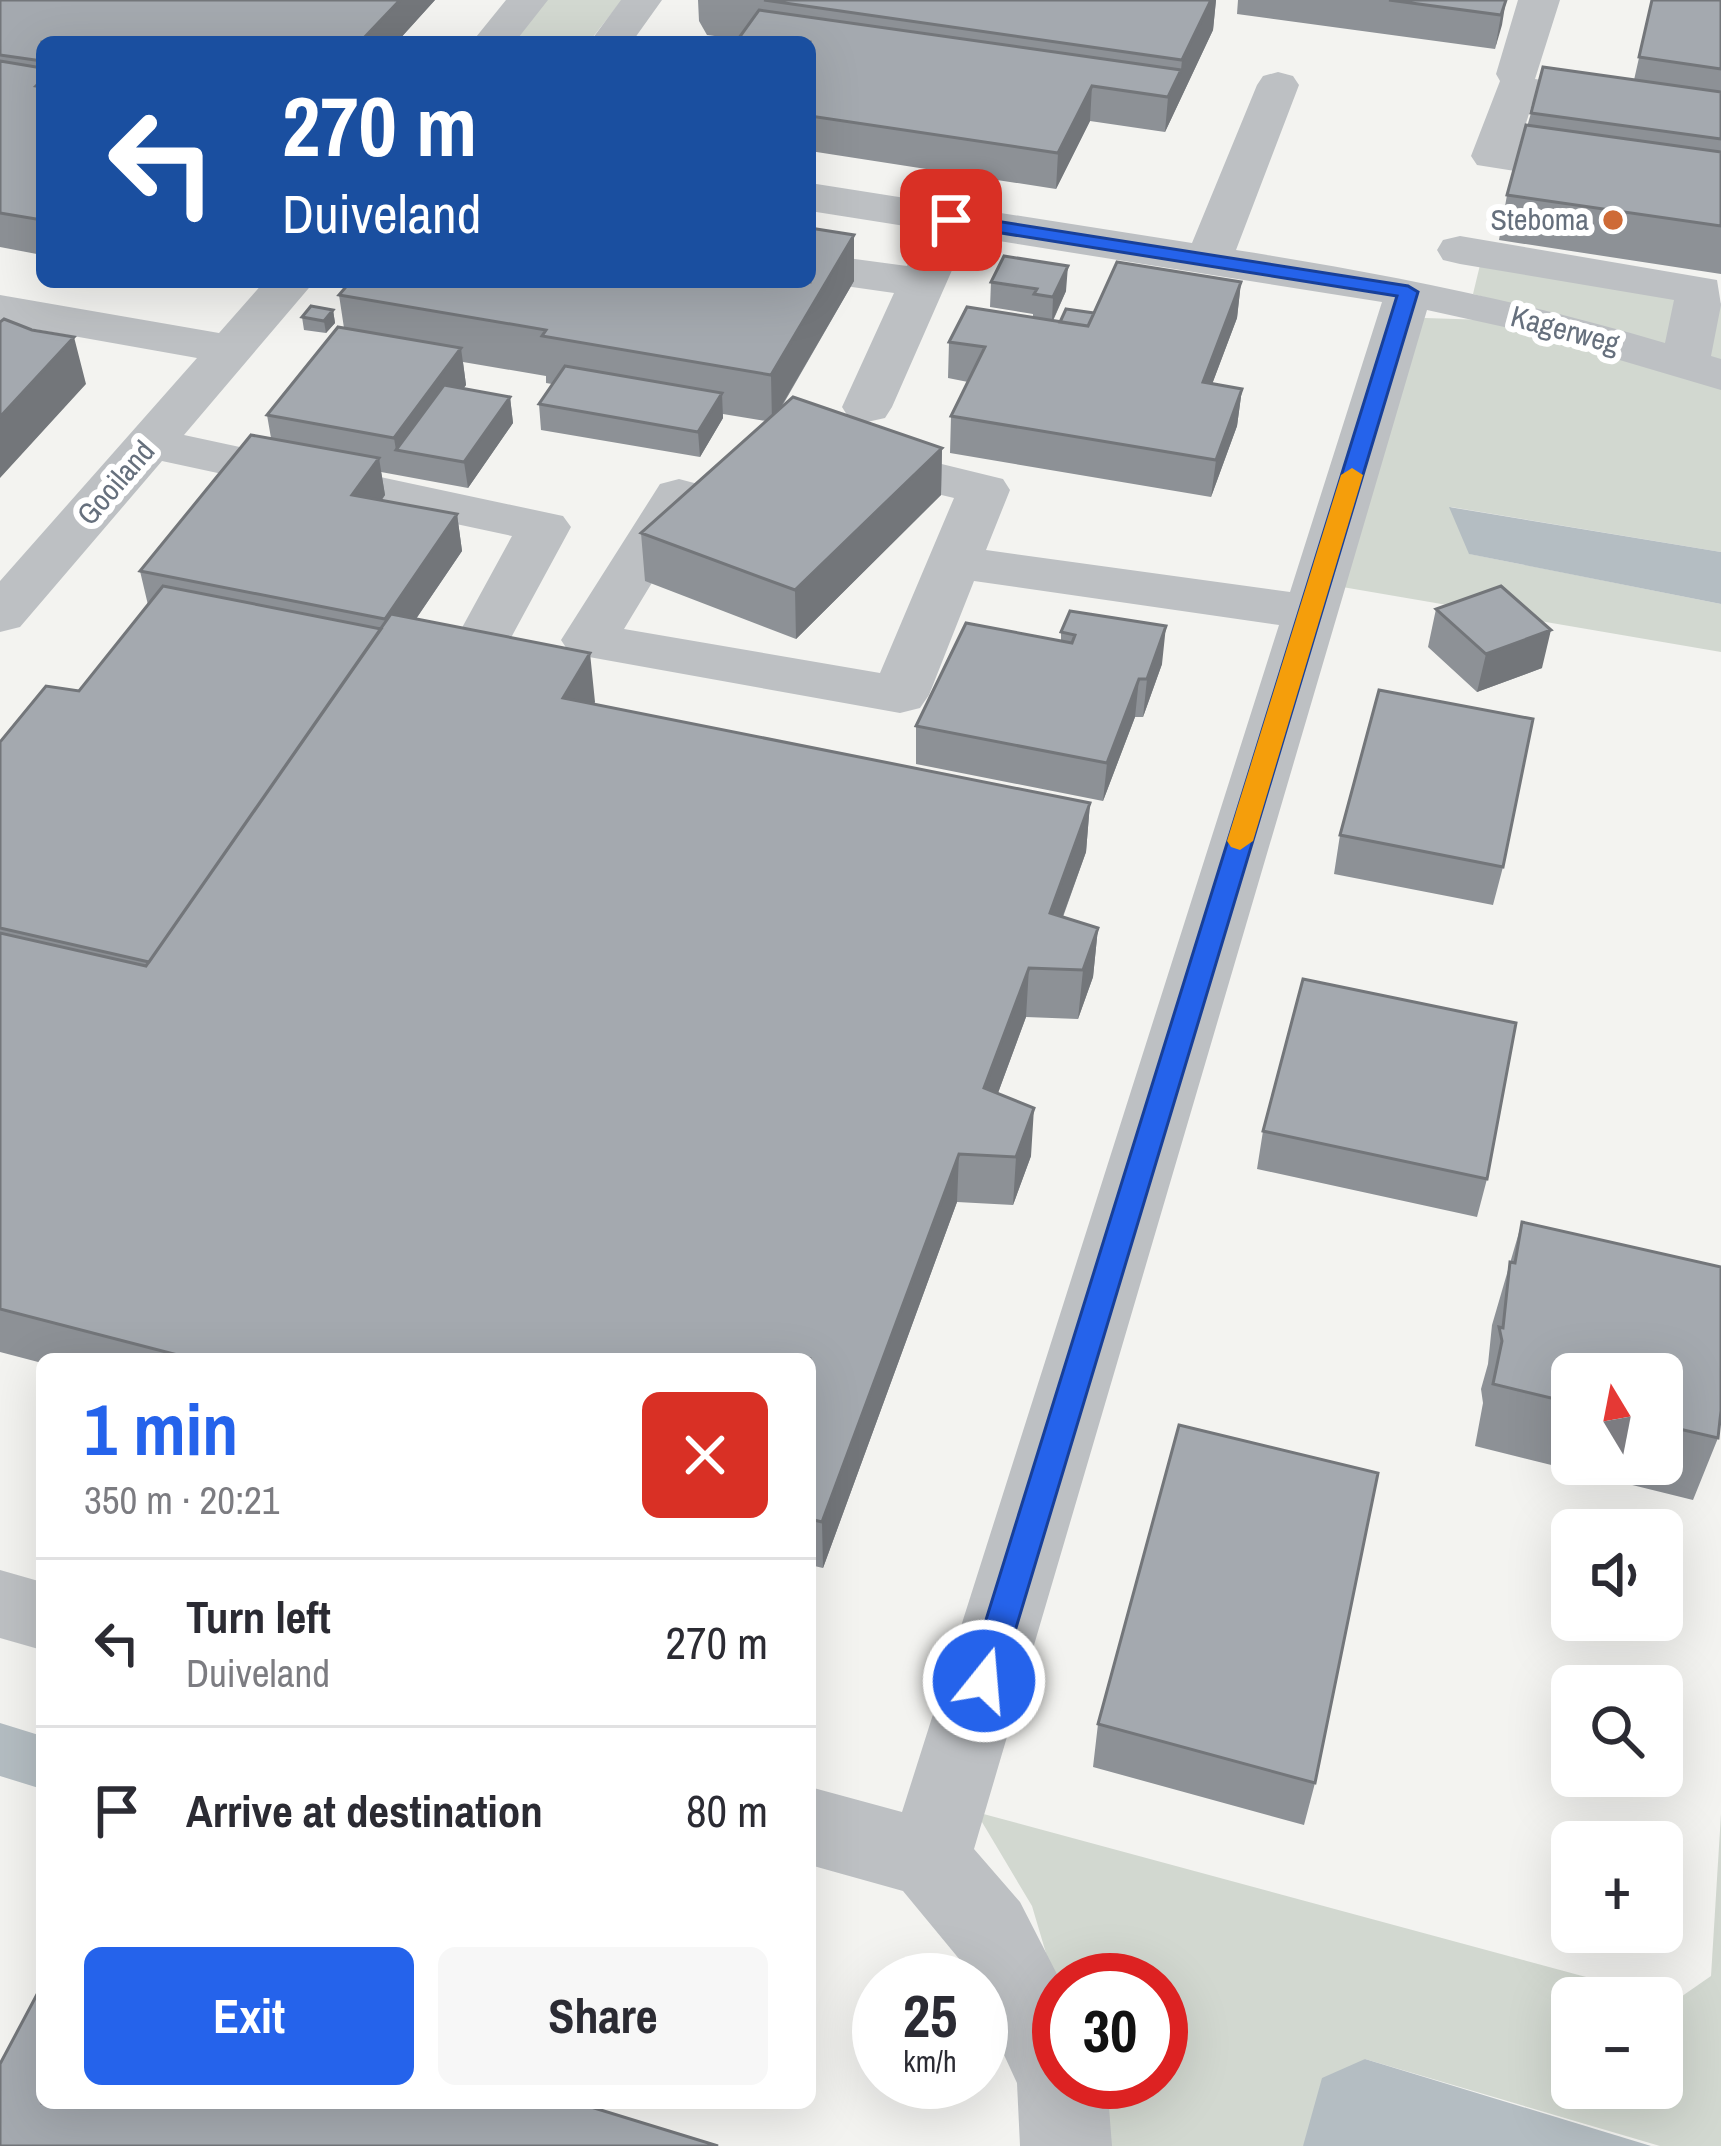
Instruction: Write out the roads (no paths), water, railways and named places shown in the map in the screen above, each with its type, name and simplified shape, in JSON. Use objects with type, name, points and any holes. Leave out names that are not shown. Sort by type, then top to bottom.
[{"type":"street","points":[[498,36],[528,0]]},
{"type":"street","points":[[615,36],[642,0]]},
{"type":"street","points":[[1517,74],[1539,0]]},
{"type":"street","points":[[1209,259],[1278,85]]},
{"type":"street","points":[[929,1859],[1310,612],[1426,296],[1477,203],[1516,88],[1721,118]]},
{"type":"street","points":[[1477,203],[1721,189]]},
{"type":"street","name":"Kagerweg","points":[[816,197],[1426,296],[1529,318],[1703,370],[1710,291],[1477,203]]},
{"type":"street","points":[[867,407],[951,220]]},
{"type":"street","points":[[816,268],[923,284]]},
{"type":"street","name":"Gooiland","points":[[11,588],[151,443],[285,288]]},
{"type":"street","points":[[0,309],[233,350]]},
{"type":"street","points":[[151,443],[544,526],[480,646]]},
{"type":"street","points":[[680,495],[589,640],[900,695],[984,490],[872,463]]},
{"type":"street","points":[[954,562],[1310,612]]},
{"type":"street","points":[[0,1604],[36,1614]]},
{"type":"street","points":[[816,1828],[929,1859],[990,1930],[1032,2017]]},
{"type":"street","points":[[1064,2109],[1066,2146]]},
{"type":"place","name":"Steboma","points":[[1613,220]]}]
